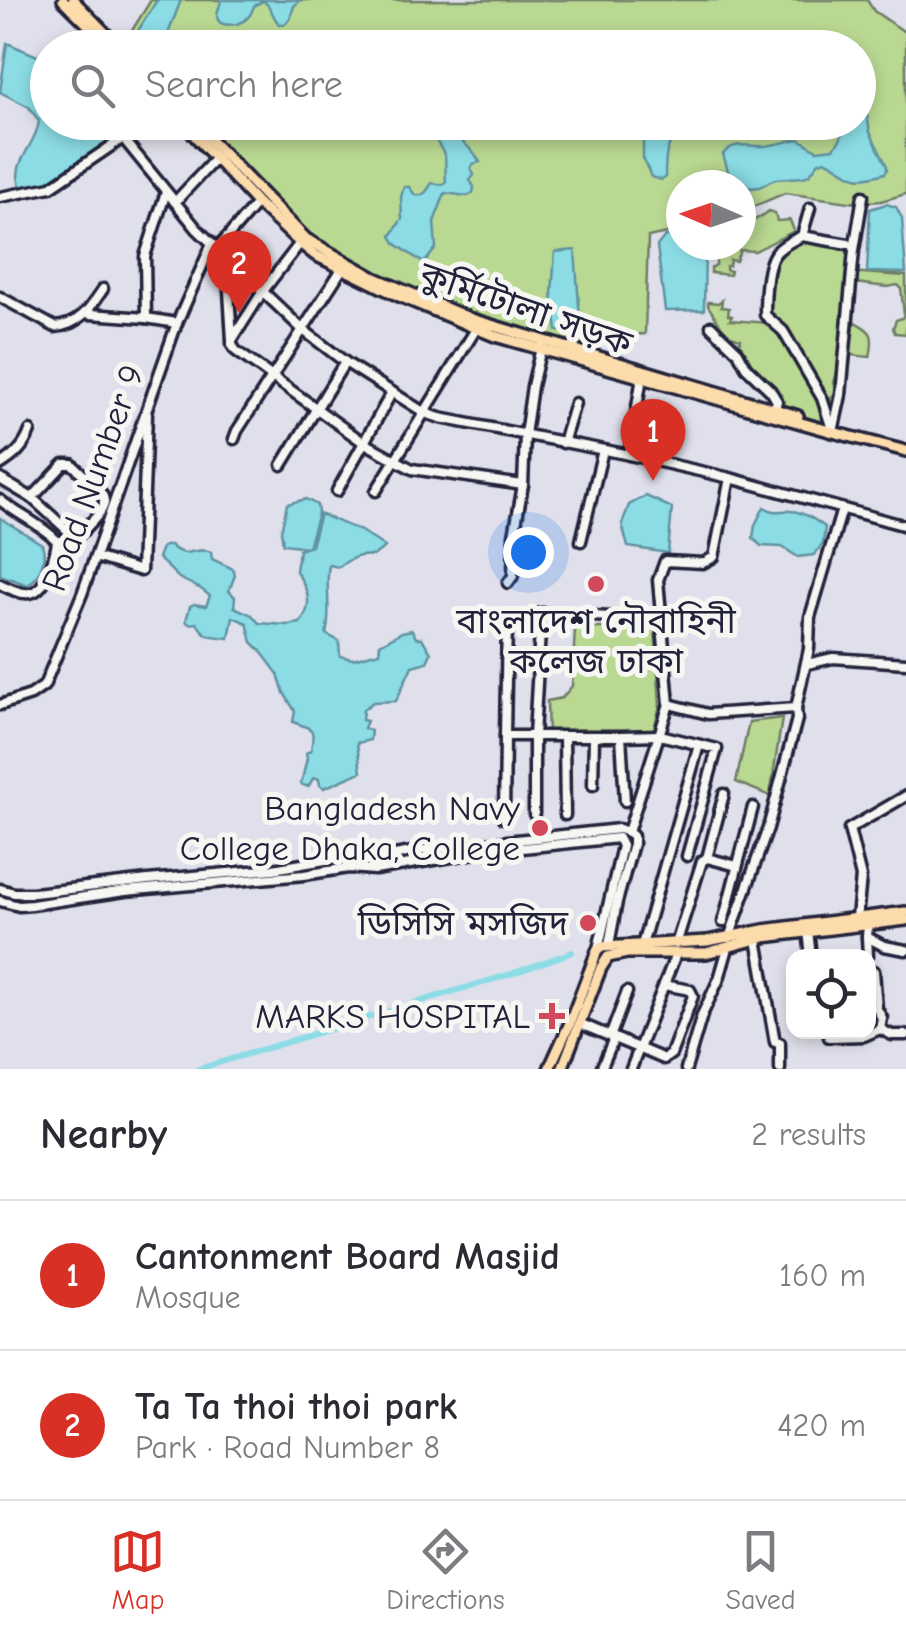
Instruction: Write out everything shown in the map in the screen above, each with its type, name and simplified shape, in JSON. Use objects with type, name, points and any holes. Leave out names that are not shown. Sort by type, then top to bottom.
[{"type":"main road","points":[[64,0],[96,30]]},
{"type":"main road","points":[[73,0],[100,30]]},
{"type":"main road","name":"কুর্মিটোলা সড়ক","points":[[199,140],[257,203],[315,255],[476,329],[906,448]]},
{"type":"main road","name":"কুর্মিটোলা সড়ক","points":[[209,140],[306,240],[375,278],[471,319],[773,412]]},
{"type":"main road","points":[[605,949],[642,945],[706,952],[779,927],[906,912]]},
{"type":"main road","points":[[729,943],[906,920]]},
{"type":"main road","points":[[605,949],[676,949]]},
{"type":"main road","points":[[562,1069],[605,949]]},
{"type":"main road","points":[[549,1069],[605,949]]},
{"type":"street","points":[[0,197],[51,187],[120,140]]},
{"type":"street","points":[[125,140],[214,246],[303,330],[344,362],[425,413],[730,478],[906,526]]},
{"type":"street","points":[[175,202],[216,158]]},
{"type":"street","points":[[146,318],[145,256],[166,192]]},
{"type":"street","points":[[833,429],[841,394],[863,196]]},
{"type":"street","name":"Road Number 9","points":[[0,704],[31,695],[44,686],[178,323],[214,246],[257,203]]},
{"type":"street","points":[[802,236],[810,208]]},
{"type":"street","points":[[833,429],[822,398],[783,331],[764,315],[772,258],[777,252],[802,236],[848,244]]},
{"type":"street","points":[[232,340],[263,291],[300,244]]},
{"type":"street","points":[[227,258],[232,345],[236,351],[362,442],[412,468],[523,485]]},
{"type":"street","points":[[234,439],[342,269]]},
{"type":"street","points":[[0,297],[56,327],[63,327],[83,317],[104,290]]},
{"type":"street","points":[[90,314],[178,323]]},
{"type":"street","points":[[711,326],[771,392],[777,401],[773,412]]},
{"type":"street","points":[[376,491],[476,329]]},
{"type":"street","points":[[508,583],[514,576],[514,535],[523,485],[525,435],[541,348]]},
{"type":"street","points":[[282,466],[344,362]]},
{"type":"street","points":[[628,455],[642,377]]},
{"type":"street","points":[[337,490],[392,392]]},
{"type":"street","points":[[564,443],[575,403]]},
{"type":"street","points":[[94,557],[141,571],[148,404]]},
{"type":"street","points":[[0,466],[16,454],[30,431]]},
{"type":"street","points":[[581,541],[603,450]]},
{"type":"street","points":[[0,500],[56,541],[73,541],[102,513],[105,501],[72,464],[64,464],[32,498]]},
{"type":"street","points":[[605,949],[622,833],[669,704],[658,580],[665,560],[703,562],[714,557],[730,478]]},
{"type":"street","points":[[0,479],[32,498],[76,538]]},
{"type":"street","points":[[686,1069],[768,828],[797,719],[810,618],[842,510]]},
{"type":"street","points":[[0,584],[25,593],[44,586],[56,541]]},
{"type":"street","points":[[534,814],[540,613],[662,620]]},
{"type":"street","points":[[504,818],[507,620]]},
{"type":"street","points":[[807,664],[833,658],[906,663]]},
{"type":"street","points":[[669,704],[708,714],[796,708]]},
{"type":"street","points":[[623,768],[622,736],[660,735],[718,749],[687,856]]},
{"type":"street","points":[[505,736],[534,736],[534,794]]},
{"type":"street","points":[[534,736],[564,736],[566,816]]},
{"type":"street","points":[[565,796],[564,736],[621,736],[625,801]]},
{"type":"street","points":[[593,785],[594,736]]},
{"type":"street","points":[[642,945],[699,745]]},
{"type":"street","points":[[631,1069],[664,986],[724,794]]},
{"type":"street","points":[[857,918],[861,877],[849,829],[906,796]]},
{"type":"street","points":[[724,922],[753,807]]},
{"type":"street","points":[[0,901],[32,905],[348,856],[377,858],[424,850],[622,833]]},
{"type":"street","points":[[0,888],[21,894],[304,875],[348,868],[376,870],[622,833]]},
{"type":"street","points":[[669,850],[737,866]]},
{"type":"street","points":[[365,856],[365,869]]},
{"type":"street","points":[[64,889],[66,900]]},
{"type":"street","points":[[868,924],[868,949]]},
{"type":"street","points":[[808,932],[810,949]]},
{"type":"street","points":[[867,937],[884,946],[906,950]]},
{"type":"street","points":[[758,939],[775,1042],[780,1043],[780,1069]]},
{"type":"street","points":[[660,1069],[671,1054],[692,996],[690,990],[664,986]]},
{"type":"street","points":[[876,990],[882,1018],[880,1029]]},
{"type":"street","points":[[602,1069],[627,992]]},
{"type":"street","points":[[581,1024],[664,1059]]},
{"type":"street","points":[[880,1029],[892,1035],[906,1035]]},
{"type":"street","points":[[876,1031],[880,1029]]},
{"type":"street","points":[[760,1031],[773,1032]]},
{"type":"green space","points":[[151,0],[867,0],[874,11],[906,33],[906,194],[856,203],[785,193],[756,206],[756,170],[666,170],[666,233],[648,237],[645,334],[587,338],[582,345],[529,335],[410,290],[314,242],[212,140],[876,140],[876,30],[132,30]]},
{"type":"green space","points":[[769,211],[775,213],[777,221],[790,220],[794,231],[756,250],[756,219]]},
{"type":"green space","points":[[804,242],[850,249],[848,272],[906,276],[906,334],[895,333],[893,328],[904,314],[898,285],[855,283],[849,318],[871,336],[870,357],[851,355],[850,365],[838,369],[831,419],[816,391],[823,423],[787,410],[738,348],[741,339],[727,335],[708,306],[708,302],[722,300],[721,307],[729,308],[730,320],[769,323],[777,258],[789,247]]},
{"type":"green space","points":[[716,260],[730,260],[726,270],[731,271],[730,275],[711,273]]},
{"type":"green space","points":[[575,628],[655,628],[660,705],[653,733],[548,735],[547,701],[562,698],[572,686]]},
{"type":"green space","points":[[782,718],[770,796],[736,782],[749,722]]},
{"type":"water","points":[[157,0],[181,0],[170,30],[138,30]]},
{"type":"water","points":[[221,0],[300,0],[285,24],[279,24],[263,1],[254,6],[245,20],[229,25],[218,20]]},
{"type":"water","points":[[7,43],[30,53],[30,108],[0,92]]},
{"type":"water","points":[[32,140],[108,140],[68,172],[26,189],[18,177]]},
{"type":"water","points":[[437,140],[461,140],[480,162],[471,168],[473,193],[445,193],[434,222],[436,248],[422,262],[391,236],[402,219],[404,187],[418,195],[432,183],[446,182],[444,154]]},
{"type":"water","points":[[643,140],[672,140],[666,156],[665,178],[651,177],[643,158]]},
{"type":"water","points":[[794,140],[817,150],[834,148],[840,140],[874,140],[887,169],[885,173],[858,177],[825,160],[809,175],[775,179],[756,187],[756,170],[728,170],[723,154],[742,145]]},
{"type":"water","points":[[886,204],[896,207],[902,218],[906,273],[867,272],[870,209]]},
{"type":"water","points":[[666,236],[666,260],[705,260],[704,310],[665,311],[657,246]]},
{"type":"water","points":[[575,250],[581,334],[557,331],[552,294],[555,252]]},
{"type":"water","points":[[646,496],[672,508],[668,553],[628,547],[622,524],[629,505]]},
{"type":"water","points":[[306,499],[317,505],[318,513],[308,547],[320,514],[361,531],[385,547],[373,556],[355,557],[339,567],[329,565],[326,634],[339,641],[340,656],[353,659],[379,652],[380,644],[412,630],[431,653],[427,662],[412,666],[396,701],[373,702],[363,710],[362,720],[367,721],[364,728],[371,731],[370,740],[357,743],[361,772],[324,788],[314,777],[308,787],[301,784],[312,733],[293,722],[295,711],[278,674],[252,642],[247,623],[233,617],[229,638],[210,635],[197,623],[189,624],[186,621],[190,606],[206,606],[210,596],[179,578],[158,558],[162,547],[170,545],[186,553],[211,552],[212,559],[233,569],[235,575],[229,591],[235,597],[234,607],[259,623],[300,623],[308,597],[296,571],[299,550],[307,547],[283,544],[281,531],[287,504]]},
{"type":"water","points":[[764,507],[813,519],[825,527],[823,544],[814,555],[798,557],[782,547],[761,546],[753,538]]},
{"type":"water","points":[[0,518],[42,544],[41,567],[28,585],[0,575]]},
{"type":"waterway","points":[[198,1069],[572,952]]},
{"type":"place","name":"Ta Ta thoi thoi park","points":[[239,313]]},
{"type":"place","name":"Cantonment Board Masjid","points":[[653,481]]},
{"type":"place","name":"বাংলাদেশ নৌবাহিনী কলেজ ঢাকা","points":[[596,584]]},
{"type":"place","name":"Bangladesh Navy College Dhaka, College","points":[[540,828]]},
{"type":"place","name":"ডিসিসি মসজিদ","points":[[588,923]]},
{"type":"place","name":"MARKS HOSPITAL","points":[[552,1016]]}]
